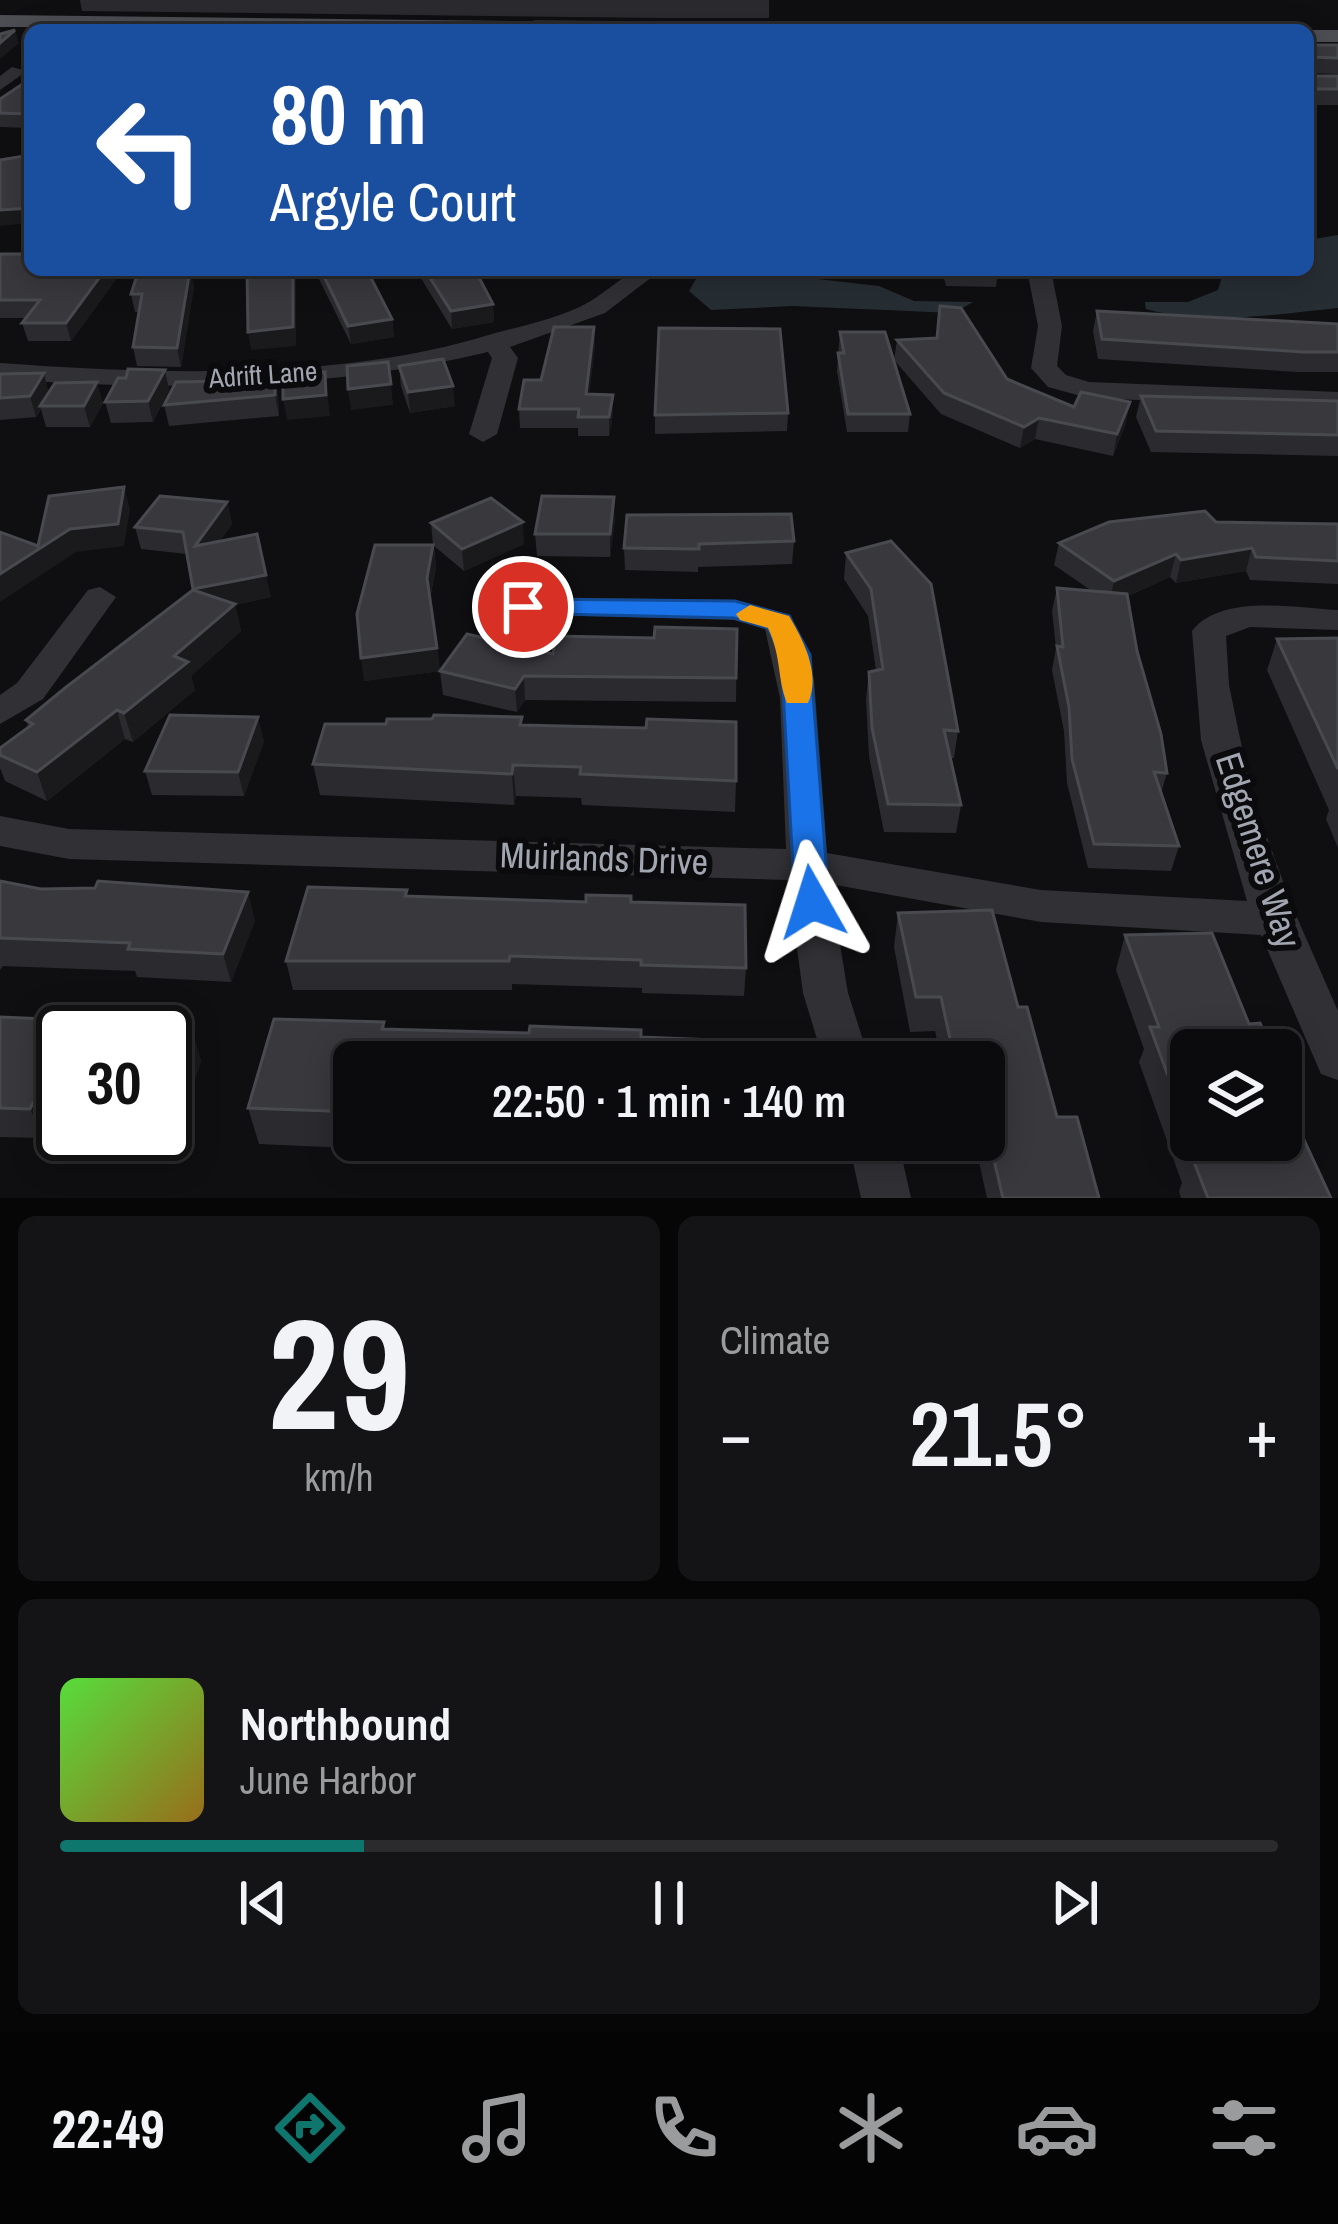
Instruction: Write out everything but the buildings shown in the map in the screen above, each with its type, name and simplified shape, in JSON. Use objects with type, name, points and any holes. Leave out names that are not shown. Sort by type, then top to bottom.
[{"type":"main road","points":[[0,21],[261,24]]},
{"type":"street","points":[[0,85],[18,71]]},
{"type":"street","name":"Adrift Lane","points":[[0,371],[84,380],[196,380],[418,360],[494,342],[585,312],[643,276]]},
{"type":"street","points":[[1040,276],[1050,326],[1045,368],[1058,381],[1088,390],[1338,400]]},
{"type":"street","points":[[483,434],[505,358],[494,342]]},
{"type":"street","points":[[0,712],[30,691],[100,597]]},
{"type":"street","points":[[523,607],[735,610],[779,622],[795,655],[807,865],[827,1012],[839,1041]]},
{"type":"street","name":"Edgemere Way","points":[[1338,620],[1246,617],[1209,631],[1208,665],[1234,797],[1277,919],[1338,1060]]},
{"type":"street","name":"Muirlands Drive","points":[[0,831],[69,844],[807,865],[1042,906],[1277,919]]},
{"type":"street","points":[[878,1161],[886,1198]]},
{"type":"shaded area","points":[[1338,235],[1338,308],[1217,318],[1146,309],[1145,302],[1188,302],[1218,290],[1222,276],[1314,276],[1314,239]]},
{"type":"shaded area","points":[[790,276],[879,286],[914,301],[973,302],[954,313],[792,306],[711,310],[689,291],[697,277]]},
{"type":"slow traffic","points":[[750,614],[779,622],[795,655],[798,696]]},
{"type":"route","points":[[523,607],[735,610],[779,622],[795,655],[812,902]]}]
